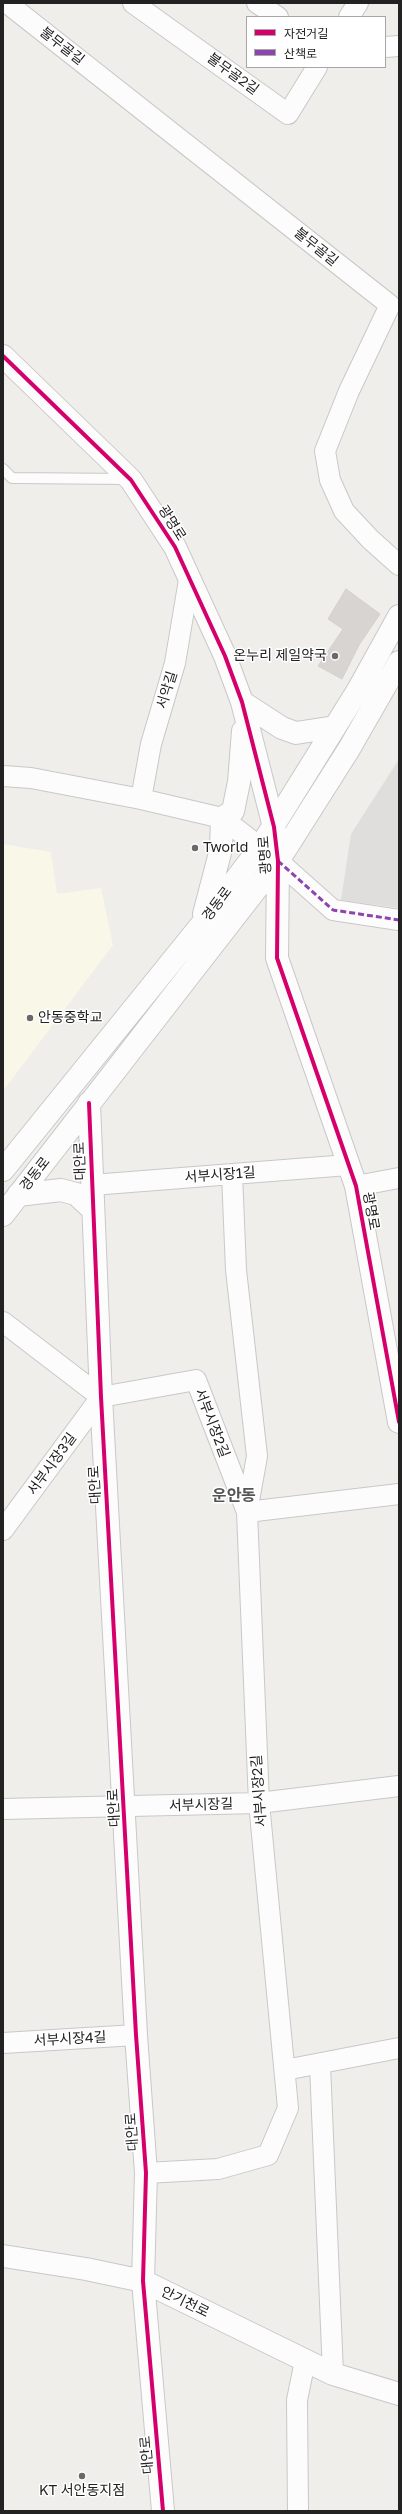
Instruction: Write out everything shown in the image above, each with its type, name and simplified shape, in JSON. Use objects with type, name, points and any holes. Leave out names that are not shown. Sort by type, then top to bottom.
[{"type":"street","name":"불무골길","points":[[7,3],[390,305],[349,391],[325,451],[330,480],[344,511],[370,539],[399,565]]},
{"type":"street","name":"불무골2길","points":[[133,3],[288,114],[316,68]]},
{"type":"street","points":[[257,3],[276,16]]},
{"type":"street","points":[[350,16],[358,3]]},
{"type":"street","points":[[386,46],[399,46]]},
{"type":"street","name":"광명로","points":[[3,356],[131,480],[175,547],[225,656],[243,705],[274,827],[278,861],[277,958],[356,1186],[399,1422]]},
{"type":"street","name":"서악길","points":[[142,799],[151,744],[176,663],[189,580]]},
{"type":"street","name":"경동로","points":[[3,1170],[202,924],[259,849],[335,726],[399,616]]},
{"type":"street","name":"경동로","points":[[3,1216],[89,1103],[278,861],[349,749],[399,662]]},
{"type":"street","points":[[243,705],[282,728],[296,733],[335,726]]},
{"type":"street","points":[[222,818],[233,811],[236,796],[243,747],[243,705]]},
{"type":"street","points":[[3,776],[31,778],[142,799],[222,818],[259,849],[278,861],[333,910],[399,920]]},
{"type":"street","points":[[202,924],[222,849],[222,818]]},
{"type":"street","name":"대안로","points":[[89,1103],[92,1209],[101,1397],[125,1807],[136,2035],[146,2173],[143,2281],[163,2511]]},
{"type":"street","name":"서부시장1길","points":[[92,1185],[348,1165]]},
{"type":"street","points":[[232,1174],[236,1270],[257,1456],[247,1512],[399,1494]]},
{"type":"street","points":[[356,1186],[399,1178]]},
{"type":"street","points":[[18,1195],[61,1190],[76,1194],[92,1209]]},
{"type":"street","points":[[3,1322],[101,1397]]},
{"type":"street","name":"서부시장2길","points":[[101,1397],[196,1380],[247,1512],[259,1803],[288,2108],[268,2155],[218,2169],[146,2173]]},
{"type":"street","name":"서부시장3길","points":[[3,1530],[101,1397]]},
{"type":"street","name":"서부시장길","points":[[3,1809],[259,1803],[399,1786]]},
{"type":"street","name":"서부시장4길","points":[[3,2043],[136,2035]]},
{"type":"street","points":[[285,2070],[320,2065],[399,2048]]},
{"type":"street","points":[[320,2065],[333,2374]]},
{"type":"street","name":"안기천로","points":[[3,2256],[86,2269],[143,2281],[333,2374],[399,2394]]},
{"type":"street","points":[[298,2511],[297,2400],[305,2360]]},
{"type":"lane","points":[[3,469],[12,478],[131,480]]},
{"type":"shaded area","points":[[399,759],[399,908],[341,900],[351,834]]},
{"type":"shaded area","name":"안동중학교","points":[[3,844],[51,852],[57,894],[101,888],[113,945],[3,1091]]},
{"type":"building","points":[[346,589],[380,614],[359,645],[342,679],[318,666],[343,629],[328,619]]},
{"type":"marked path","points":[[278,861],[333,910],[399,920]]},
{"type":"cycle path","points":[[3,356],[131,480],[175,547],[225,656],[242,702],[274,827],[278,861],[277,958],[356,1186],[399,1422]]},
{"type":"cycle path","points":[[89,1103],[101,1397],[136,2035],[146,2173],[143,2281],[163,2511]]},
{"type":"place","name":"온누리 제일약국","points":[[335,656]]},
{"type":"place","name":"Tworld","points":[[195,848]]},
{"type":"place","name":"안동중학교","points":[[30,1018]]},
{"type":"place","name":"KT 서안동지점","points":[[82,2476]]},
{"type":"district","name":"운안동","points":[[234,1496]]}]
